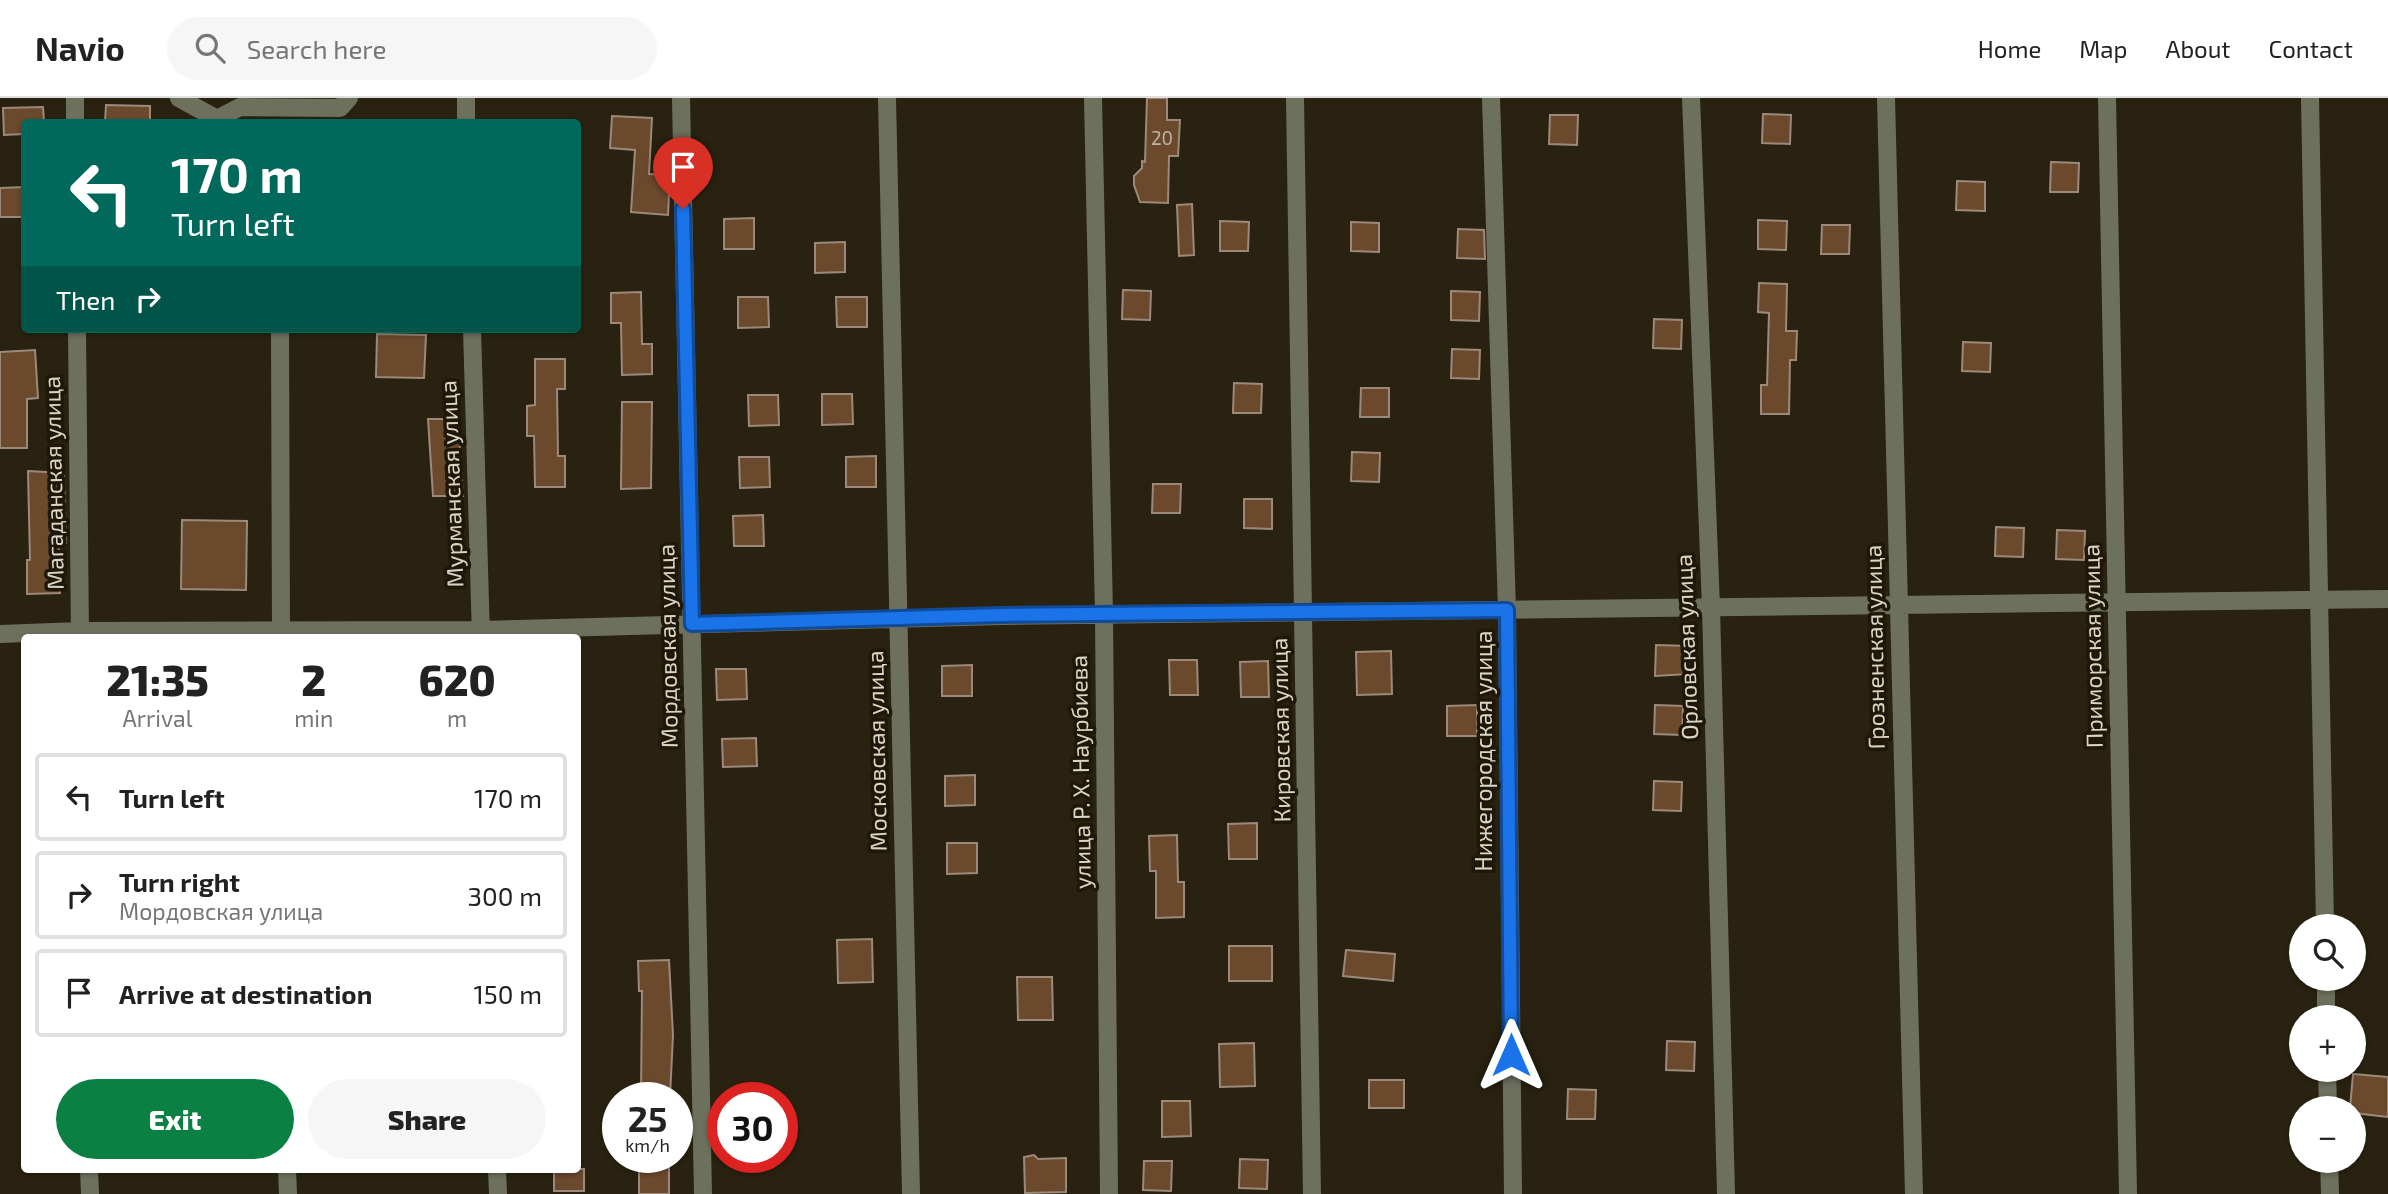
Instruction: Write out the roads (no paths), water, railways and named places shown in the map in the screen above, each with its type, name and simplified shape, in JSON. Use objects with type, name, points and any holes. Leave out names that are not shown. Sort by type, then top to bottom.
[{"type":"street","points":[[75,98],[75,119]]},
{"type":"street","points":[[179,98],[217,119],[340,108],[349,98]]},
{"type":"street","points":[[466,98],[466,119]]},
{"type":"street","name":"Мордовская улица","points":[[681,98],[703,1194]]},
{"type":"street","name":"Московская улица","points":[[887,98],[911,1194]]},
{"type":"street","name":"улица Р. Х. Наурбиева","points":[[1093,98],[1104,614],[1109,1194]]},
{"type":"street","name":"Кировская улица","points":[[1295,98],[1312,1194]]},
{"type":"street","name":"Нижегородская улица","points":[[1491,98],[1507,610],[1513,1194]]},
{"type":"street","name":"Орловская улица","points":[[1691,98],[1711,607],[1726,1194]]},
{"type":"street","name":"Грозненская улица","points":[[1886,98],[1914,1194]]},
{"type":"street","name":"Приморская улица","points":[[2107,98],[2128,1194]]},
{"type":"street","points":[[2310,98],[2325,914]]},
{"type":"street","name":"Магаданская улица","points":[[77,333],[80,634]]},
{"type":"street","points":[[280,333],[281,634]]},
{"type":"street","name":"Мурманская улица","points":[[472,333],[481,634]]},
{"type":"street","points":[[0,634],[481,634],[692,624],[1104,614],[2388,599]]},
{"type":"street","points":[[89,1173],[90,1194]]},
{"type":"street","points":[[288,1173],[288,1194]]},
{"type":"street","points":[[498,1173],[498,1194]]},
{"type":"street","points":[[2329,1173],[2330,1194]]}]
